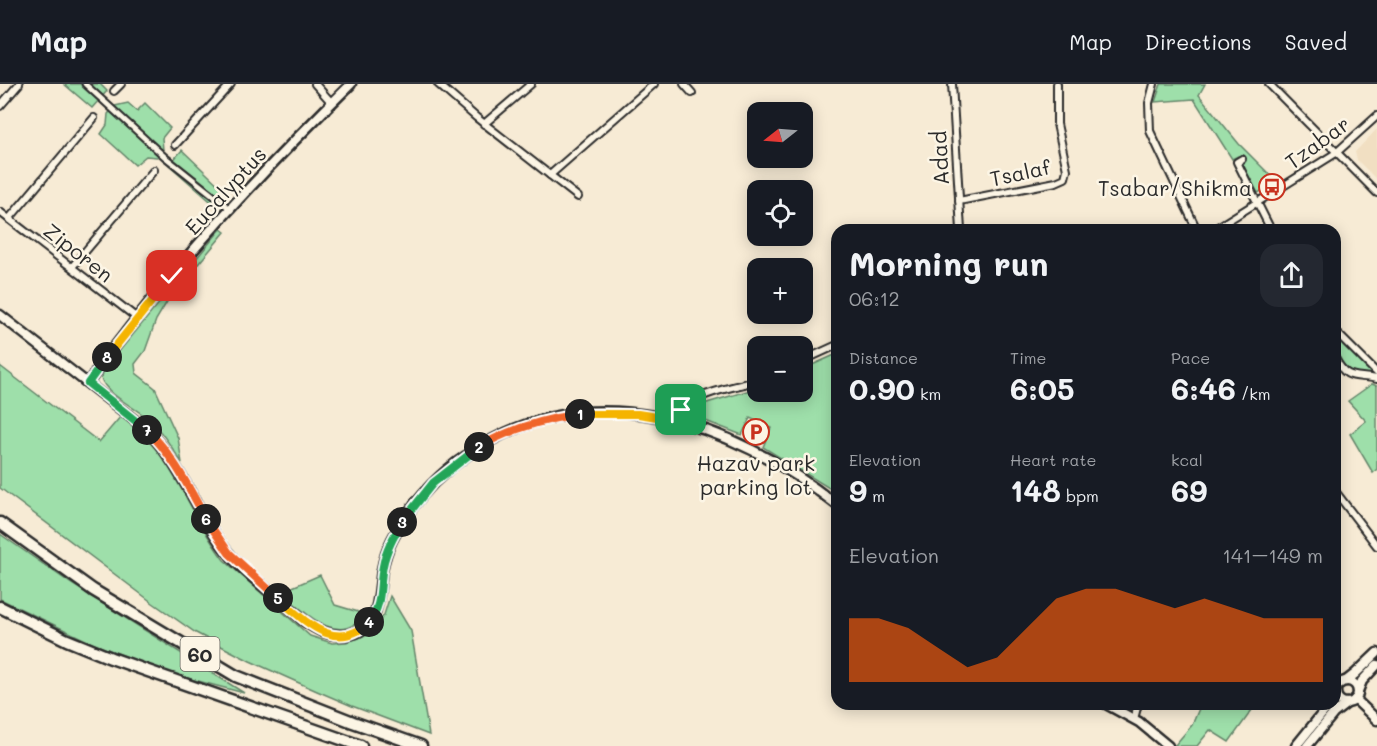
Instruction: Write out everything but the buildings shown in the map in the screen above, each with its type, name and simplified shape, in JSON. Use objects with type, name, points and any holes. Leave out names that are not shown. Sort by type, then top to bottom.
[{"type":"highway","name":"60","points":[[0,522],[93,590],[236,676],[421,746]]},
{"type":"highway","name":"60","points":[[0,609],[111,658],[361,746]]},
{"type":"street","points":[[0,106],[20,84]]},
{"type":"street","points":[[85,84],[165,157],[229,208]]},
{"type":"street","points":[[114,91],[121,84]]},
{"type":"street","points":[[176,145],[231,84]]},
{"type":"street","points":[[315,84],[332,103]]},
{"type":"street","name":"Eucalyptus","points":[[88,383],[137,318],[229,208],[351,84]]},
{"type":"street","points":[[438,84],[484,124],[578,197]]},
{"type":"street","points":[[484,124],[531,84]]},
{"type":"street","points":[[550,175],[654,84]]},
{"type":"street","points":[[684,84],[692,93]]},
{"type":"street","name":"Adad","points":[[952,84],[960,224]]},
{"type":"street","name":"Tsalaf","points":[[958,201],[1056,183],[1065,178],[1067,170],[1056,121],[1057,84]]},
{"type":"street","points":[[1154,84],[1148,113],[1150,131],[1194,224]]},
{"type":"street","points":[[1269,84],[1377,193]]},
{"type":"street","name":"Tzabar","points":[[1223,224],[1336,152],[1377,116]]},
{"type":"street","points":[[9,219],[94,118]]},
{"type":"street","points":[[1242,159],[1237,162],[1268,224]]},
{"type":"street","points":[[72,267],[154,170]]},
{"type":"street","name":"Ziporen","points":[[0,212],[137,318]]},
{"type":"street","points":[[0,315],[139,423],[160,444],[187,483],[217,537],[233,558],[309,624],[336,635],[357,632],[373,617],[379,602],[384,563],[392,540],[414,506],[433,483],[480,447],[511,431],[545,420],[596,413],[638,414],[676,420],[704,429],[755,451],[792,472],[831,501]]},
{"type":"street","points":[[1341,337],[1377,373]]},
{"type":"street","points":[[813,356],[831,348]]},
{"type":"street","points":[[1341,369],[1347,375],[1377,379]]},
{"type":"street","points":[[676,420],[681,410],[693,400],[747,383]]},
{"type":"street","points":[[1341,499],[1377,546]]},
{"type":"street","points":[[1341,684],[1354,676],[1377,653]]},
{"type":"street","points":[[1341,708],[1354,698],[1362,681],[1377,665]]},
{"type":"street","points":[[1341,685],[1354,683],[1354,698],[1377,720]]},
{"type":"street","points":[[1341,699],[1354,698]]},
{"type":"street","points":[[1118,710],[1134,719],[1164,745]]},
{"type":"street","points":[[1134,719],[1136,710]]},
{"type":"street","points":[[1296,746],[1325,710]]},
{"type":"street","points":[[1307,746],[1338,710]]},
{"type":"shaded area","points":[[1377,129],[1377,180],[1357,160],[1355,152]]},
{"type":"green space","points":[[64,84],[100,84],[107,91],[92,108]]},
{"type":"green space","points":[[1161,84],[1205,84],[1199,95],[1239,144],[1277,182],[1258,193],[1238,156],[1232,159],[1194,99],[1155,102]]},
{"type":"green space","points":[[128,103],[137,111],[145,103],[170,128],[162,138],[163,150],[157,157],[146,156],[135,165],[101,134],[107,125],[108,114],[115,106]]},
{"type":"green space","points":[[182,150],[228,194],[217,207],[169,165]]},
{"type":"green space","points":[[221,229],[225,232],[168,300],[156,320],[145,351],[135,364],[136,373],[155,388],[178,438],[182,463],[151,421],[115,396],[101,378],[106,367]]},
{"type":"green space","points":[[1341,342],[1374,376],[1354,373],[1343,368]]},
{"type":"green space","points":[[831,357],[831,489],[763,447],[771,428],[750,418],[742,435],[690,415],[690,412],[697,406],[747,391],[747,402],[813,402],[813,365]]},
{"type":"green space","points":[[0,366],[99,442],[121,416],[131,424],[154,447],[167,465],[206,534],[224,560],[310,636],[332,643],[359,638],[374,629],[384,615],[390,596],[411,631],[429,735],[317,691],[250,661],[196,633],[0,488]]},
{"type":"green space","points":[[1372,384],[1377,386],[1377,469],[1373,473],[1350,434],[1366,421],[1348,401]]},
{"type":"green space","points":[[0,534],[72,584],[244,693],[175,675],[94,644],[0,599]]},
{"type":"green space","points":[[320,575],[335,605],[365,614],[355,624],[344,628],[333,628],[322,624],[281,592]]},
{"type":"green space","points":[[1198,710],[1252,710],[1229,742],[1210,730],[1197,746],[1175,745],[1192,725]]},
{"type":"place","name":"Tsabar/Shikma","points":[[1272,187]]},
{"type":"place","name":"Hazav park parking lot","points":[[756,432]]},
{"type":"route","points":[[172,276],[129,327],[88,383],[139,423],[160,444],[187,483],[217,537],[233,558],[309,624],[330,634],[343,635],[357,632],[373,617],[379,602],[385,557],[399,527],[433,483],[480,447],[511,431],[563,416],[623,413],[653,415],[676,420],[681,410]]}]
